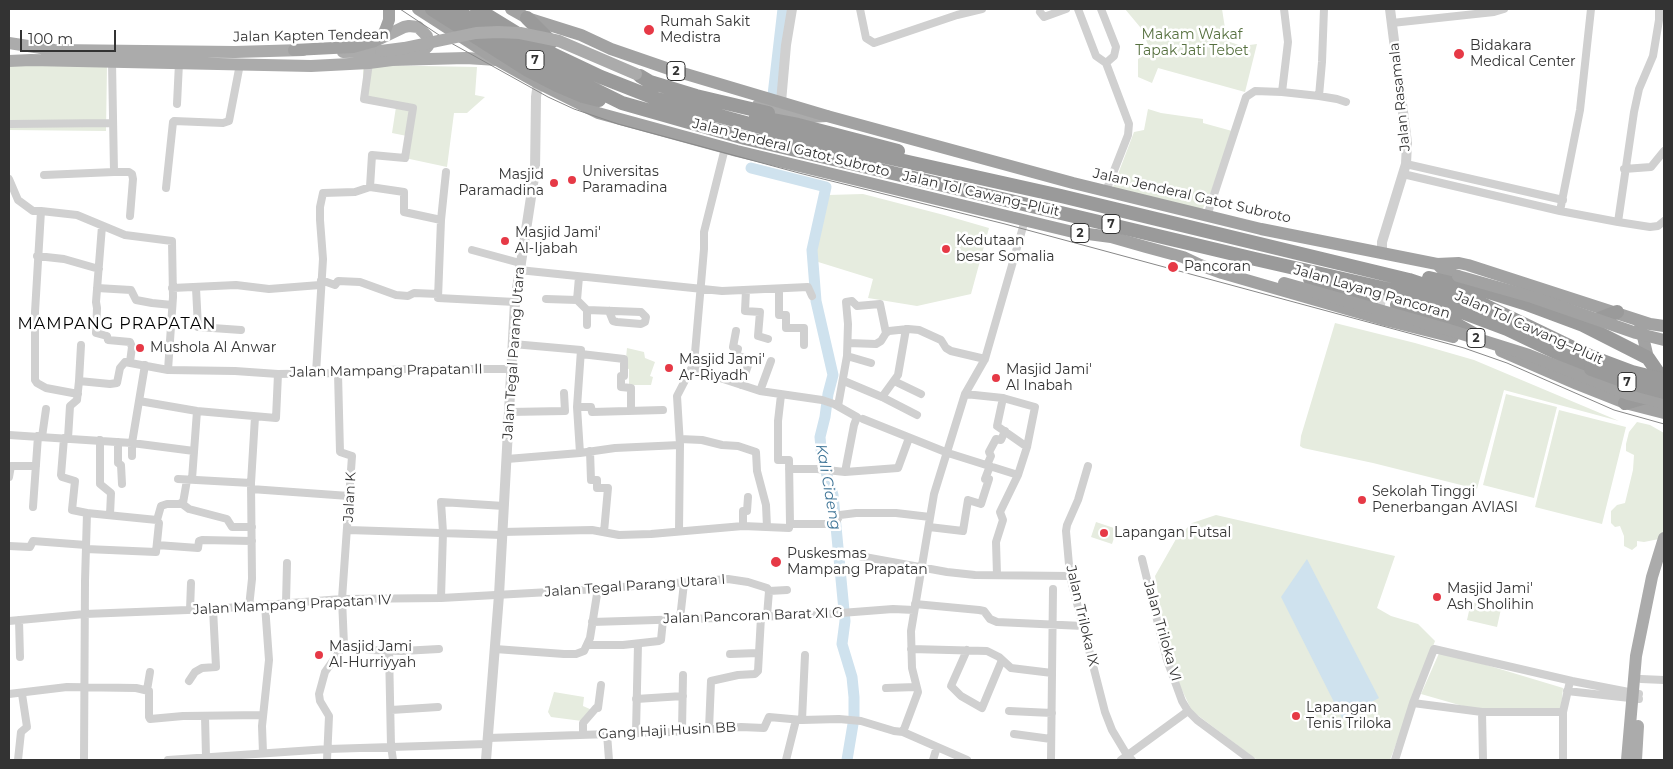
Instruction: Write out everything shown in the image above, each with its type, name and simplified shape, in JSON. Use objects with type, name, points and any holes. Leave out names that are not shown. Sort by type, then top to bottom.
[{"type":"highway","points":[[294,50],[353,47],[375,41],[383,34],[390,20],[389,9]]},
{"type":"highway","name":"Jalan Jenderal Gatot Subroto","points":[[418,9],[496,60],[598,113],[725,148],[1073,232],[1110,237],[1182,256],[1222,273],[1499,350],[1625,403],[1664,413]]},
{"type":"highway","points":[[432,9],[528,70],[557,85],[597,100],[622,103]]},
{"type":"highway","name":"Jalan Tol Cawang–Pluit","points":[[454,9],[535,60],[622,103],[745,138],[1422,297],[1508,328],[1591,363],[1664,380]]},
{"type":"highway","name":"Jalan Tol Cawang–Pluit","points":[[477,9],[544,50],[601,77],[657,99],[806,140],[1061,196],[1409,280],[1486,306],[1627,382],[1664,392]]},
{"type":"highway","name":"Jalan Jenderal Gatot Subroto","points":[[511,9],[527,18],[668,69],[827,116],[1106,191],[1284,234],[1379,249],[1437,264],[1458,263],[1468,265],[1650,324],[1664,326]]},
{"type":"highway","points":[[527,18],[550,42],[574,56],[674,95],[941,161],[1061,196]]},
{"type":"highway","points":[[638,75],[650,82],[696,96],[769,114],[798,125]]},
{"type":"highway","name":"Jalan Layang Pancoran","points":[[1182,256],[1203,260],[1446,329],[1520,352],[1628,394],[1664,402]]},
{"type":"highway","points":[[1255,259],[1294,274],[1372,299]]},
{"type":"highway","name":"Jalan Jenderal Gatot Subroto","points":[[1437,264],[1446,273],[1532,297],[1636,333],[1664,340]]},
{"type":"highway","points":[[1359,268],[1420,276],[1489,292],[1583,325],[1648,358]]},
{"type":"highway","points":[[1397,306],[1457,325],[1499,350]]},
{"type":"highway","points":[[1583,325],[1616,312]]},
{"type":"highway","points":[[1625,403],[1649,396],[1657,388],[1660,380],[1659,374],[1648,358],[1639,320],[1652,320],[1664,317]]},
{"type":"highway","points":[[1651,411],[1664,420]]},
{"type":"main road","points":[[375,41],[409,26],[424,32],[428,41],[426,49],[392,60]]},
{"type":"main road","name":"Jalan Kapten Tendean","points":[[9,43],[54,50],[235,52],[294,50],[346,52],[393,50],[476,33],[520,33],[559,41],[638,75]]},
{"type":"main road","name":"Jalan Kapten Tendean","points":[[9,48],[38,48]]},
{"type":"main road","name":"Jalan Kapten Tendean","points":[[9,57],[31,60]]},
{"type":"main road","name":"Jalan Kapten Tendean","points":[[9,61],[310,66],[392,60],[466,58],[496,60]]},
{"type":"main road","name":"Jalan Jenderal Gatot Subroto","points":[[638,75],[804,117],[827,116]]},
{"type":"main road","points":[[1627,760],[1638,647],[1650,587],[1664,538]]},
{"type":"main road","points":[[1636,760],[1633,696],[1641,679],[1655,597],[1664,561]]},
{"type":"street","points":[[781,102],[786,45],[792,9]]},
{"type":"street","points":[[860,9],[866,38],[874,43],[957,15],[982,9]]},
{"type":"street","points":[[1040,12],[1044,17],[1066,9]]},
{"type":"street","points":[[1078,9],[1096,56],[1106,63],[1129,124],[1129,130],[1106,191]]},
{"type":"street","points":[[1101,9],[1116,47],[1114,56],[1106,63]]},
{"type":"street","points":[[1282,92],[1288,42],[1284,9]]},
{"type":"street","points":[[1319,96],[1324,9]]},
{"type":"street","name":"Jalan Rasamala","points":[[1379,249],[1404,169],[1407,143],[1390,9]]},
{"type":"street","points":[[1392,22],[1439,14],[1494,12],[1504,9]]},
{"type":"street","points":[[1560,211],[1580,110],[1591,9]]},
{"type":"street","points":[[1618,222],[1624,169],[1636,100],[1653,56],[1661,20],[1658,9]]},
{"type":"street","points":[[112,62],[114,172]]},
{"type":"street","points":[[177,104],[179,63]]},
{"type":"street","points":[[369,63],[364,99],[413,109],[405,158],[372,155],[370,187]]},
{"type":"street","points":[[166,188],[173,122],[223,123],[229,121],[240,64]]},
{"type":"street","name":"Jalan Tegal Parang Utara","points":[[486,760],[499,595],[515,302],[535,171],[536,97],[538,83]]},
{"type":"street","points":[[1207,216],[1246,97],[1255,91],[1282,92],[1338,98],[1346,102]]},
{"type":"street","points":[[9,124],[112,123]]},
{"type":"street","points":[[678,531],[680,442],[677,396],[692,367],[695,354],[704,232],[725,148]]},
{"type":"street","points":[[1624,169],[1651,167],[1664,151]]},
{"type":"street","points":[[1404,169],[1563,200]]},
{"type":"street","points":[[1404,169],[1560,211],[1650,227],[1658,226],[1664,221]]},
{"type":"street","points":[[44,175],[130,172],[133,179],[130,216]]},
{"type":"street","points":[[446,172],[441,220],[438,298],[515,302]]},
{"type":"street","points":[[9,179],[18,200],[33,211],[77,216],[136,237],[172,241],[172,305],[168,370]]},
{"type":"street","points":[[316,372],[323,259],[320,207],[323,193],[355,192],[370,187],[404,192],[404,212],[441,220]]},
{"type":"street","points":[[41,211],[37,256],[34,369],[37,383],[54,390],[78,394]]},
{"type":"street","points":[[903,732],[917,696],[911,649],[914,607],[936,489],[965,394],[985,359],[1025,220]]},
{"type":"street","points":[[102,226],[97,288],[96,333],[107,336],[108,340],[130,342],[132,347],[130,362]]},
{"type":"street","points":[[472,250],[520,266],[579,277],[631,277],[722,291],[808,287],[812,296]]},
{"type":"street","points":[[37,256],[99,268]]},
{"type":"street","points":[[577,300],[579,277]]},
{"type":"street","points":[[172,288],[236,285],[268,289],[321,282],[335,285],[338,281],[360,282],[396,295],[408,296],[414,293],[438,294]]},
{"type":"street","points":[[97,288],[131,290],[136,300],[152,304],[172,305]]},
{"type":"street","points":[[196,288],[198,327],[241,330]]},
{"type":"street","points":[[779,289],[779,315],[786,316],[786,328],[804,328],[804,345]]},
{"type":"street","points":[[746,290],[745,311],[760,312],[758,336],[768,339]]},
{"type":"street","points":[[546,299],[577,300],[587,310],[609,311]]},
{"type":"street","points":[[836,405],[844,381],[848,356],[846,302],[852,301],[857,306],[880,304],[886,333],[881,341],[876,344],[848,343]]},
{"type":"street","points":[[587,310],[587,325]]},
{"type":"street","points":[[886,333],[906,329],[919,330],[941,340],[946,348],[951,351],[985,359]]},
{"type":"street","points":[[882,397],[894,381],[900,367],[906,329]]},
{"type":"street","points":[[736,331],[733,348],[738,349],[737,356],[750,360],[741,385]]},
{"type":"street","points":[[513,344],[581,349],[577,407],[580,453]]},
{"type":"street","points":[[81,345],[78,394],[77,400],[70,406],[61,475],[75,481],[72,510],[158,520]]},
{"type":"street","points":[[581,354],[624,360],[624,376],[620,376],[620,387],[631,388],[631,410]]},
{"type":"street","points":[[848,356],[871,362]]},
{"type":"street","points":[[760,391],[770,360]]},
{"type":"street","points":[[79,381],[116,383],[122,364],[125,362],[168,370],[278,374]]},
{"type":"street","points":[[132,456],[132,443],[145,365]]},
{"type":"street","points":[[692,367],[760,391],[822,400],[860,418],[948,453],[1018,475]]},
{"type":"street","name":"Jalan Mampang Prapatan II","points":[[140,401],[196,411],[276,418],[278,374],[405,369],[512,369]]},
{"type":"street","name":"Jalan K","points":[[338,373],[340,452],[352,456],[342,599],[344,645]]},
{"type":"street","points":[[844,381],[882,397],[917,415]]},
{"type":"street","points":[[894,381],[921,394]]},
{"type":"street","points":[[509,412],[565,411],[564,393]]},
{"type":"street","points":[[965,394],[1003,398],[1035,407],[1027,447],[1018,475],[1000,512],[1003,520],[996,542],[997,575]]},
{"type":"street","points":[[348,530],[502,533],[592,530],[619,535],[743,526],[789,528],[789,460],[778,460],[778,421],[781,395]]},
{"type":"street","points":[[1003,398],[997,424],[1027,447]]},
{"type":"street","points":[[577,407],[591,407],[592,412],[663,410]]},
{"type":"street","points":[[33,508],[36,466],[46,409]]},
{"type":"street","points":[[182,503],[194,451],[196,411]]},
{"type":"street","points":[[249,607],[252,579],[251,486],[255,417]]},
{"type":"street","points":[[845,472],[852,432],[860,418]]},
{"type":"street","points":[[929,527],[963,531],[968,500],[981,504],[988,479],[985,479],[991,456],[989,452],[996,439],[1001,440],[1006,430]]},
{"type":"street","points":[[9,435],[100,440],[194,451]]},
{"type":"street","points":[[789,469],[845,472],[898,468],[909,438]]},
{"type":"street","points":[[100,440],[100,484],[111,493],[110,515]]},
{"type":"street","points":[[507,459],[702,440],[722,445],[738,446],[756,452],[757,471],[766,505],[767,526]]},
{"type":"street","points":[[118,442],[118,464],[122,465],[122,484]]},
{"type":"street","points":[[590,451],[591,480],[597,480],[597,488],[608,488],[604,532]]},
{"type":"street","points":[[9,477],[11,466],[36,466]]},
{"type":"street","name":"Jalan Triloka IX","points":[[1088,466],[1083,487],[1068,520],[1066,531],[1070,576],[1105,712],[1127,759]]},
{"type":"street","points":[[186,479],[349,496]]},
{"type":"street","points":[[743,526],[743,511],[747,511],[748,497]]},
{"type":"street","points":[[441,598],[443,532],[441,502],[504,506]]},
{"type":"street","points":[[157,549],[158,520],[161,506],[167,504],[182,503],[189,509],[227,519],[232,527],[252,527]]},
{"type":"street","points":[[84,760],[87,513]]},
{"type":"street","points":[[790,524],[833,523],[840,515],[856,513],[896,513],[930,517]]},
{"type":"street","points":[[9,546],[30,547],[33,541],[86,547],[157,549],[198,548],[199,541],[202,540],[252,541]]},
{"type":"street","points":[[848,554],[922,568],[975,575],[1070,576]]},
{"type":"street","name":"Jalan Triloka VI","points":[[1142,559],[1167,660],[1188,711],[1197,720],[1251,760]]},
{"type":"street","points":[[286,563],[286,603]]},
{"type":"street","name":"Jalan Tegal Parang Utara I","points":[[499,595],[731,579],[767,588],[769,591]]},
{"type":"street","points":[[190,610],[191,583]]},
{"type":"street","points":[[680,619],[684,583]]},
{"type":"street","points":[[495,649],[576,654],[584,651],[588,645],[598,588]]},
{"type":"street","points":[[1051,760],[1053,589]]},
{"type":"street","points":[[710,729],[710,682],[757,673],[758,653],[769,591],[787,590]]},
{"type":"street","name":"Jalan Mampang Prapatan IV","points":[[9,621],[85,614],[249,607],[342,599],[441,598],[499,595]]},
{"type":"street","points":[[263,753],[262,726],[269,660],[265,605]]},
{"type":"street","name":"Jalan Pancoran Barat XI G","points":[[592,622],[834,614],[914,607],[979,610],[984,611],[990,619],[997,622],[1083,626]]},
{"type":"street","points":[[189,681],[195,672],[202,668],[216,667],[213,609]]},
{"type":"street","points":[[19,620],[20,657]]},
{"type":"street","points":[[588,645],[655,642],[661,640],[663,620]]},
{"type":"street","points":[[636,732],[638,644]]},
{"type":"street","points":[[327,760],[328,716],[319,698],[319,689],[325,672],[344,645],[360,649],[439,649]]},
{"type":"street","points":[[911,649],[967,650],[994,653],[1016,670],[1052,673]]},
{"type":"street","points":[[1395,760],[1413,703],[1434,649],[1633,696]]},
{"type":"street","points":[[389,650],[393,760]]},
{"type":"street","points":[[967,650],[951,686],[961,696],[982,708],[1002,660]]},
{"type":"street","points":[[730,654],[758,653]]},
{"type":"street","points":[[786,760],[799,720],[805,655]]},
{"type":"street","points":[[150,672],[147,690],[149,691],[150,719],[263,715]]},
{"type":"street","points":[[682,731],[683,676]]},
{"type":"street","points":[[1641,679],[1664,680]]},
{"type":"street","points":[[1562,760],[1563,712],[1570,681]]},
{"type":"street","points":[[584,735],[583,723],[598,708],[601,685]]},
{"type":"street","points":[[9,694],[22,694],[67,687],[147,690]]},
{"type":"street","points":[[886,688],[916,687]]},
{"type":"street","points":[[1568,690],[1617,693]]},
{"type":"street","points":[[18,760],[21,732],[28,727],[22,694]]},
{"type":"street","points":[[636,699],[683,696]]},
{"type":"street","points":[[1413,703],[1482,712],[1563,712]]},
{"type":"street","points":[[391,710],[438,707]]},
{"type":"street","points":[[1009,711],[1052,713]]},
{"type":"street","points":[[1127,759],[1188,711]]},
{"type":"street","points":[[1482,712],[1483,760]]},
{"type":"street","points":[[205,716],[206,757]]},
{"type":"street","name":"Gang Haji Husin BB","points":[[168,760],[636,732],[741,727],[764,728],[770,717],[799,720],[839,719],[861,721],[903,732],[963,759]]},
{"type":"street","points":[[608,734],[609,760]]},
{"type":"street","points":[[1014,734],[1051,739]]},
{"type":"street","points":[[933,760],[937,746]]},
{"type":"green space","name":"Makam Wakaf Tapak Jati Tebet","points":[[1125,9],[1222,9],[1227,41],[1242,46],[1257,44],[1245,92],[1158,68],[1152,83],[1138,77],[1138,59],[1151,51],[1140,27]]},
{"type":"green space","points":[[9,64],[107,66],[106,131],[9,130]]},
{"type":"green space","points":[[363,66],[477,67],[475,95],[485,97],[467,113],[454,113],[447,167],[405,158],[407,136],[392,133],[396,107],[363,99]]},
{"type":"green space","points":[[1148,109],[1161,113],[1203,119],[1203,123],[1232,131],[1210,195],[1202,210],[1112,190],[1134,132],[1144,130]]},
{"type":"green space","points":[[863,194],[989,228],[971,294],[917,306],[868,298],[873,279],[815,261],[820,226],[828,195]]},
{"type":"green space","points":[[1335,323],[1474,360],[1619,421],[1504,390],[1477,489],[1303,448],[1300,446],[1301,436]]},
{"type":"green space","points":[[627,348],[644,352],[645,358],[655,362],[650,376],[653,377],[651,385],[629,385],[629,369],[625,368]]},
{"type":"green space","points":[[1506,394],[1557,407],[1534,498],[1483,485]]},
{"type":"green space","points":[[1559,410],[1626,427],[1602,524],[1535,507]]},
{"type":"green space","points":[[1637,422],[1650,425],[1664,433],[1664,527],[1662,537],[1644,542],[1637,541],[1637,546],[1632,550],[1624,546],[1624,536],[1620,526],[1615,527],[1611,523],[1611,511],[1617,505],[1625,503],[1633,470],[1634,455],[1626,451],[1626,444],[1629,432]]},
{"type":"green space","points":[[1216,515],[1395,556],[1377,608],[1391,616],[1418,624],[1435,641],[1390,760],[1257,760],[1192,711],[1171,667],[1155,576],[1176,539],[1192,523]]},
{"type":"green space","name":"Lapangan Futsal","points":[[1096,522],[1117,529],[1112,544],[1091,537]]},
{"type":"green space","points":[[1471,602],[1501,609],[1497,627],[1467,620]]},
{"type":"green space","points":[[1440,651],[1563,688],[1561,709],[1494,715],[1421,694]]},
{"type":"green space","points":[[554,692],[584,697],[583,706],[592,710],[582,721],[551,717],[548,712]]},
{"type":"water","points":[[1307,559],[1379,698],[1342,718],[1281,597]]},
{"type":"waterway","points":[[773,95],[783,9]]},
{"type":"waterway","name":"Kali Cideng","points":[[751,168],[826,187],[812,250],[816,301],[833,375],[820,437],[822,459],[833,495],[845,621],[842,644],[852,677],[854,697],[854,718],[847,760]]},
{"type":"tunnel","points":[[1372,299],[1397,305]]},
{"type":"tram line","points":[[400,9],[451,43],[548,97],[574,109],[618,124],[799,173],[1005,224],[1464,348],[1507,363],[1614,410],[1664,424]]},
{"type":"place","name":"Rumah Sakit Medistra","points":[[649,30]]},
{"type":"place","name":"Bidakara Medical Center","points":[[1459,54]]},
{"type":"place","name":"Universitas Paramadina","points":[[572,180]]},
{"type":"place","name":"Masjid Paramadina","points":[[554,183]]},
{"type":"place","name":"Masjid Jami' Al-Ijabah","points":[[505,241]]},
{"type":"place","name":"Kedutaan besar Somalia","points":[[946,249]]},
{"type":"place","name":"Pancoran","points":[[1173,267]]},
{"type":"place","name":"Mushola Al Anwar","points":[[140,348]]},
{"type":"place","name":"Masjid Jami' Ar-Riyadh","points":[[669,368]]},
{"type":"place","name":"Masjid Jami' Al Inabah","points":[[996,378]]},
{"type":"place","name":"Sekolah Tinggi Penerbangan AVIASI","points":[[1362,500]]},
{"type":"place","name":"Lapangan Futsal","points":[[1104,533]]},
{"type":"place","name":"Puskesmas Mampang Prapatan","points":[[776,562]]},
{"type":"place","name":"Masjid Jami' Ash Sholihin","points":[[1437,597]]},
{"type":"place","name":"Masjid Jami Al-Hurriyyah","points":[[319,655]]},
{"type":"place","name":"Lapangan Tenis Triloka","points":[[1296,716]]},
{"type":"district","name":"MAMPANG PRAPATAN","points":[[117,324]]}]
